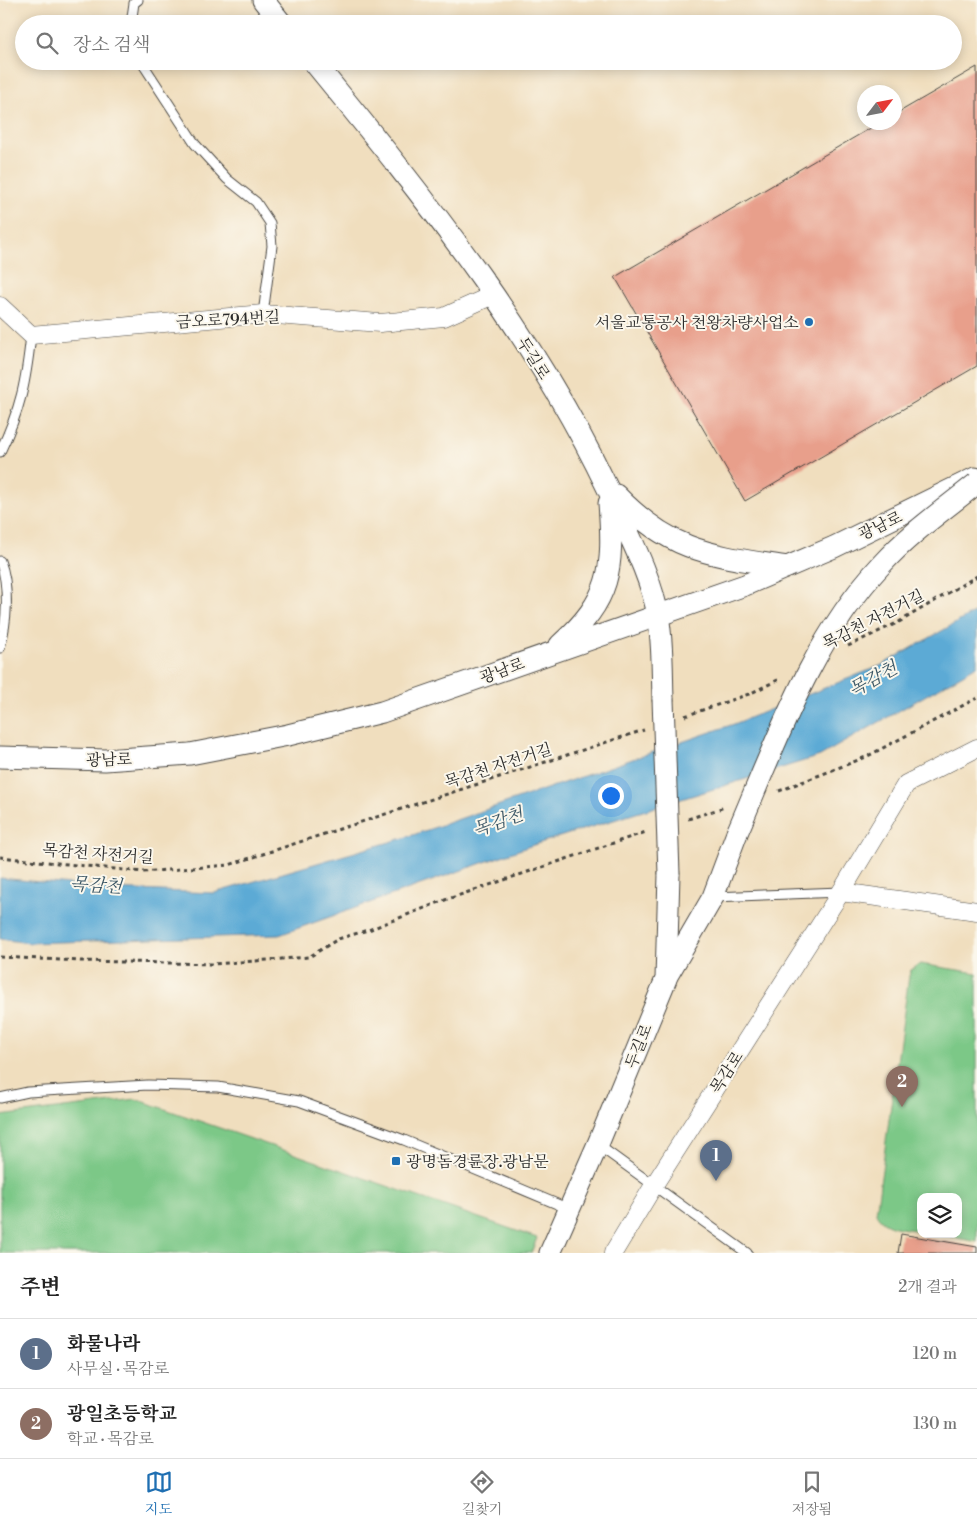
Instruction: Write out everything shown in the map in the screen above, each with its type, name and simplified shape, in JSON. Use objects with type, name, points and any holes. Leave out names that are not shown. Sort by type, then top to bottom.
[{"type":"street","points":[[262,0],[274,15]]},
{"type":"street","name":"두길로","points":[[320,70],[465,254],[556,393],[607,486],[644,574],[658,616],[669,874],[666,979],[598,1144],[550,1253]]},
{"type":"street","name":"금오로794번길","points":[[31,335],[263,314],[380,323],[444,317],[493,295]]},
{"type":"street","points":[[0,306],[31,335]]},
{"type":"street","name":"광남로","points":[[0,757],[114,760],[190,754],[244,744],[382,712],[658,616],[787,567],[926,504],[977,477]]},
{"type":"street","points":[[666,979],[713,898],[737,833],[790,708],[845,609],[882,563],[977,483]]},
{"type":"street","points":[[607,486],[632,512],[658,532],[679,543],[704,553],[787,567]]},
{"type":"street","points":[[552,652],[581,626],[594,610],[608,575],[611,552],[607,486]]},
{"type":"street","name":"목감로","points":[[613,1253],[654,1185],[841,892],[906,784],[977,748]]},
{"type":"street","points":[[841,892],[977,911]]},
{"type":"lane","points":[[132,15],[134,3],[138,0]]},
{"type":"lane","points":[[147,70],[195,144],[228,179],[256,202],[270,223],[272,246],[263,314]]},
{"type":"lane","points":[[0,452],[12,427],[25,387],[31,335]]},
{"type":"lane","points":[[0,560],[3,569],[5,610],[0,648]]},
{"type":"lane","points":[[713,898],[841,892]]},
{"type":"lane","points":[[0,1098],[28,1092],[148,1085],[218,1087],[299,1101],[404,1140],[570,1210]]},
{"type":"lane","points":[[598,1144],[747,1253]]},
{"type":"path","name":"목감천 자전거길","points":[[846,647],[899,622],[977,576]]},
{"type":"path","points":[[675,719],[749,694],[784,677]]},
{"type":"path","points":[[775,792],[804,783],[866,757],[977,698]]},
{"type":"path","name":"목감천 자전거길","points":[[0,857],[144,872],[229,865],[648,728]]},
{"type":"path","points":[[680,822],[727,807]]},
{"type":"path","points":[[0,957],[204,964],[309,957],[338,939],[371,929],[445,900],[651,831]]},
{"type":"green space","points":[[920,964],[977,973],[977,1242],[957,1238],[962,1238],[962,1193],[917,1193],[917,1230],[889,1225],[879,1218],[876,1213],[911,970]]},
{"type":"green space","points":[[136,1099],[537,1238],[531,1253],[0,1253],[0,1116]]},
{"type":"water","name":"목감천","points":[[977,611],[977,666],[820,756],[530,846],[279,935],[29,943],[0,939],[0,878],[110,889],[214,893],[407,837],[734,724],[880,666]]},
{"type":"building","name":"서울교통공사 천왕차량사업소","points":[[977,67],[977,366],[745,501],[615,277],[867,130],[902,130],[902,110]]},
{"type":"building","points":[[901,1234],[977,1247],[977,1253],[898,1253]]},
{"type":"place","name":"서울교통공사 천왕차량사업소","points":[[809,322]]},
{"type":"place","name":"광일초등학교","points":[[902,1107]]},
{"type":"place","name":"광명돔경륜장.광남문","points":[[396,1161]]},
{"type":"place","name":"화물나라","points":[[716,1181]]}]
